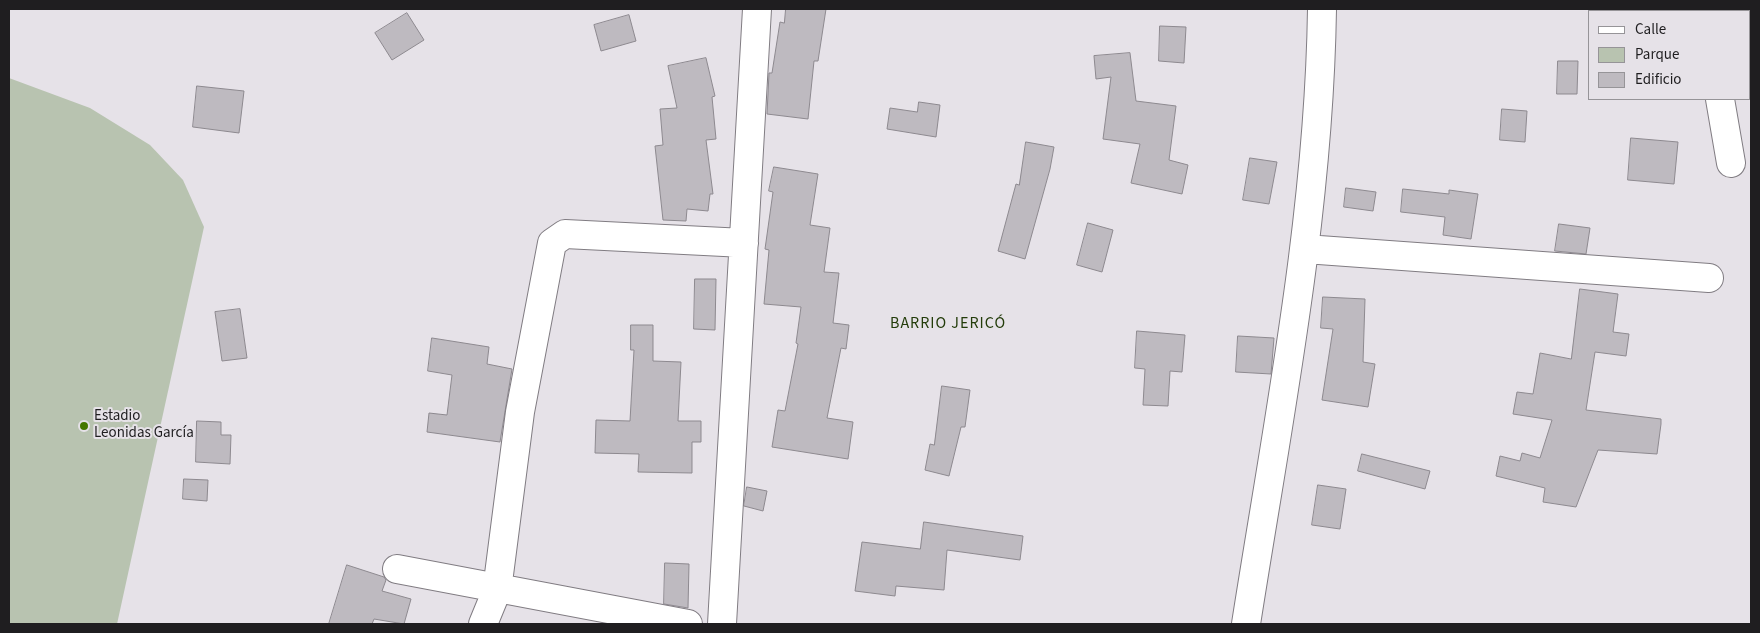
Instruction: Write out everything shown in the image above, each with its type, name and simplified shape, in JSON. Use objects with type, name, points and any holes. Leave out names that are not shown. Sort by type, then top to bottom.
[{"type":"street","points":[[722,624],[757,9]]},
{"type":"street","points":[[1246,624],[1305,249],[1322,57],[1322,9]]},
{"type":"street","points":[[1720,100],[1731,162]]},
{"type":"street","points":[[483,624],[497,590],[520,412],[552,242],[565,234],[744,243]]},
{"type":"street","points":[[1305,249],[1709,278]]},
{"type":"street","points":[[397,569],[497,590],[688,624]]},
{"type":"green space","name":"Estadio Leonidas García","points":[[9,78],[90,108],[150,145],[183,180],[204,227],[117,624],[9,624]]},
{"type":"building","points":[[786,9],[826,9],[818,61],[814,61],[808,119],[767,114],[769,73],[772,73],[780,22],[784,23]]},
{"type":"building","points":[[407,13],[424,40],[392,60],[375,33]]},
{"type":"building","points":[[629,15],[636,41],[601,51],[594,25]]},
{"type":"building","points":[[1160,26],[1186,27],[1184,63],[1159,61]]},
{"type":"building","points":[[1130,53],[1136,101],[1176,106],[1169,160],[1188,165],[1182,194],[1131,183],[1140,144],[1103,139],[1111,77],[1096,79],[1094,56]]},
{"type":"building","points":[[706,58],[715,96],[712,97],[716,139],[706,140],[713,194],[710,194],[708,211],[687,209],[686,221],[663,220],[655,146],[663,145],[660,109],[677,108],[668,66]]},
{"type":"building","points":[[1558,61],[1578,61],[1577,94],[1557,94]]},
{"type":"building","points":[[197,86],[244,91],[239,133],[193,127]]},
{"type":"building","points":[[919,102],[940,105],[936,137],[887,129],[890,108],[917,112]]},
{"type":"building","points":[[1502,109],[1527,111],[1525,142],[1500,140]]},
{"type":"building","points":[[1631,138],[1678,142],[1674,184],[1628,180]]},
{"type":"building","points":[[1026,142],[1054,147],[1050,169],[1025,259],[998,251],[1016,184],[1019,185]]},
{"type":"building","points":[[1250,158],[1277,162],[1269,204],[1243,200]]},
{"type":"building","points":[[774,167],[818,174],[810,225],[830,228],[824,272],[839,273],[833,323],[849,325],[846,349],[841,348],[827,418],[853,422],[848,459],[772,447],[778,410],[785,411],[798,344],[796,343],[801,307],[764,304],[769,250],[765,249],[773,192],[769,191]]},
{"type":"building","points":[[1346,188],[1376,192],[1373,211],[1344,207]]},
{"type":"building","points":[[1403,189],[1449,194],[1449,190],[1478,194],[1471,239],[1443,235],[1445,217],[1401,212]]},
{"type":"building","points":[[1088,223],[1113,230],[1102,272],[1077,265]]},
{"type":"building","points":[[1559,224],[1590,228],[1586,254],[1555,251]]},
{"type":"building","points":[[695,279],[716,279],[715,330],[694,329]]},
{"type":"building","points":[[1580,289],[1618,294],[1613,332],[1629,334],[1626,356],[1595,352],[1586,410],[1661,419],[1661,424],[1657,454],[1598,450],[1576,507],[1543,502],[1545,488],[1496,476],[1500,456],[1520,461],[1522,453],[1540,458],[1552,420],[1513,414],[1517,392],[1533,394],[1540,353],[1571,359]]},
{"type":"building","points":[[1323,297],[1365,299],[1363,362],[1375,364],[1368,407],[1322,400],[1333,329],[1321,328]]},
{"type":"building","points":[[240,309],[247,358],[222,361],[215,312]]},
{"type":"building","points":[[631,325],[653,325],[653,361],[681,362],[678,421],[701,421],[701,442],[692,442],[692,473],[638,472],[639,454],[595,453],[596,420],[630,421],[634,350],[631,350]]},
{"type":"building","points":[[1137,331],[1185,335],[1182,372],[1170,371],[1168,406],[1143,405],[1145,369],[1135,368]]},
{"type":"building","points":[[1238,336],[1274,338],[1271,374],[1236,372]]},
{"type":"building","points":[[432,338],[489,347],[487,364],[512,369],[500,442],[427,432],[429,413],[447,415],[452,375],[428,371]]},
{"type":"building","points":[[942,386],[970,390],[965,427],[961,427],[949,476],[925,470],[930,444],[934,445]]},
{"type":"building","points":[[197,421],[221,422],[221,435],[231,435],[230,464],[196,462]]},
{"type":"building","points":[[1362,454],[1430,471],[1425,489],[1358,471]]},
{"type":"building","points":[[184,479],[208,480],[207,501],[183,499]]},
{"type":"building","points":[[1318,485],[1346,489],[1340,529],[1312,525]]},
{"type":"building","points":[[747,487],[767,491],[763,511],[744,506]]},
{"type":"building","points":[[924,522],[1023,536],[1020,560],[947,550],[944,590],[896,586],[895,596],[855,591],[862,542],[920,549]]},
{"type":"building","points":[[665,563],[689,564],[688,608],[664,604]]},
{"type":"building","points":[[347,565],[384,577],[386,580],[382,591],[411,599],[404,624],[374,619],[372,624],[329,624]]},
{"type":"place","name":"Estadio Leonidas García","points":[[84,426]]},
{"type":"district","name":"BARRIO JERICÓ","points":[[948,324]]}]
